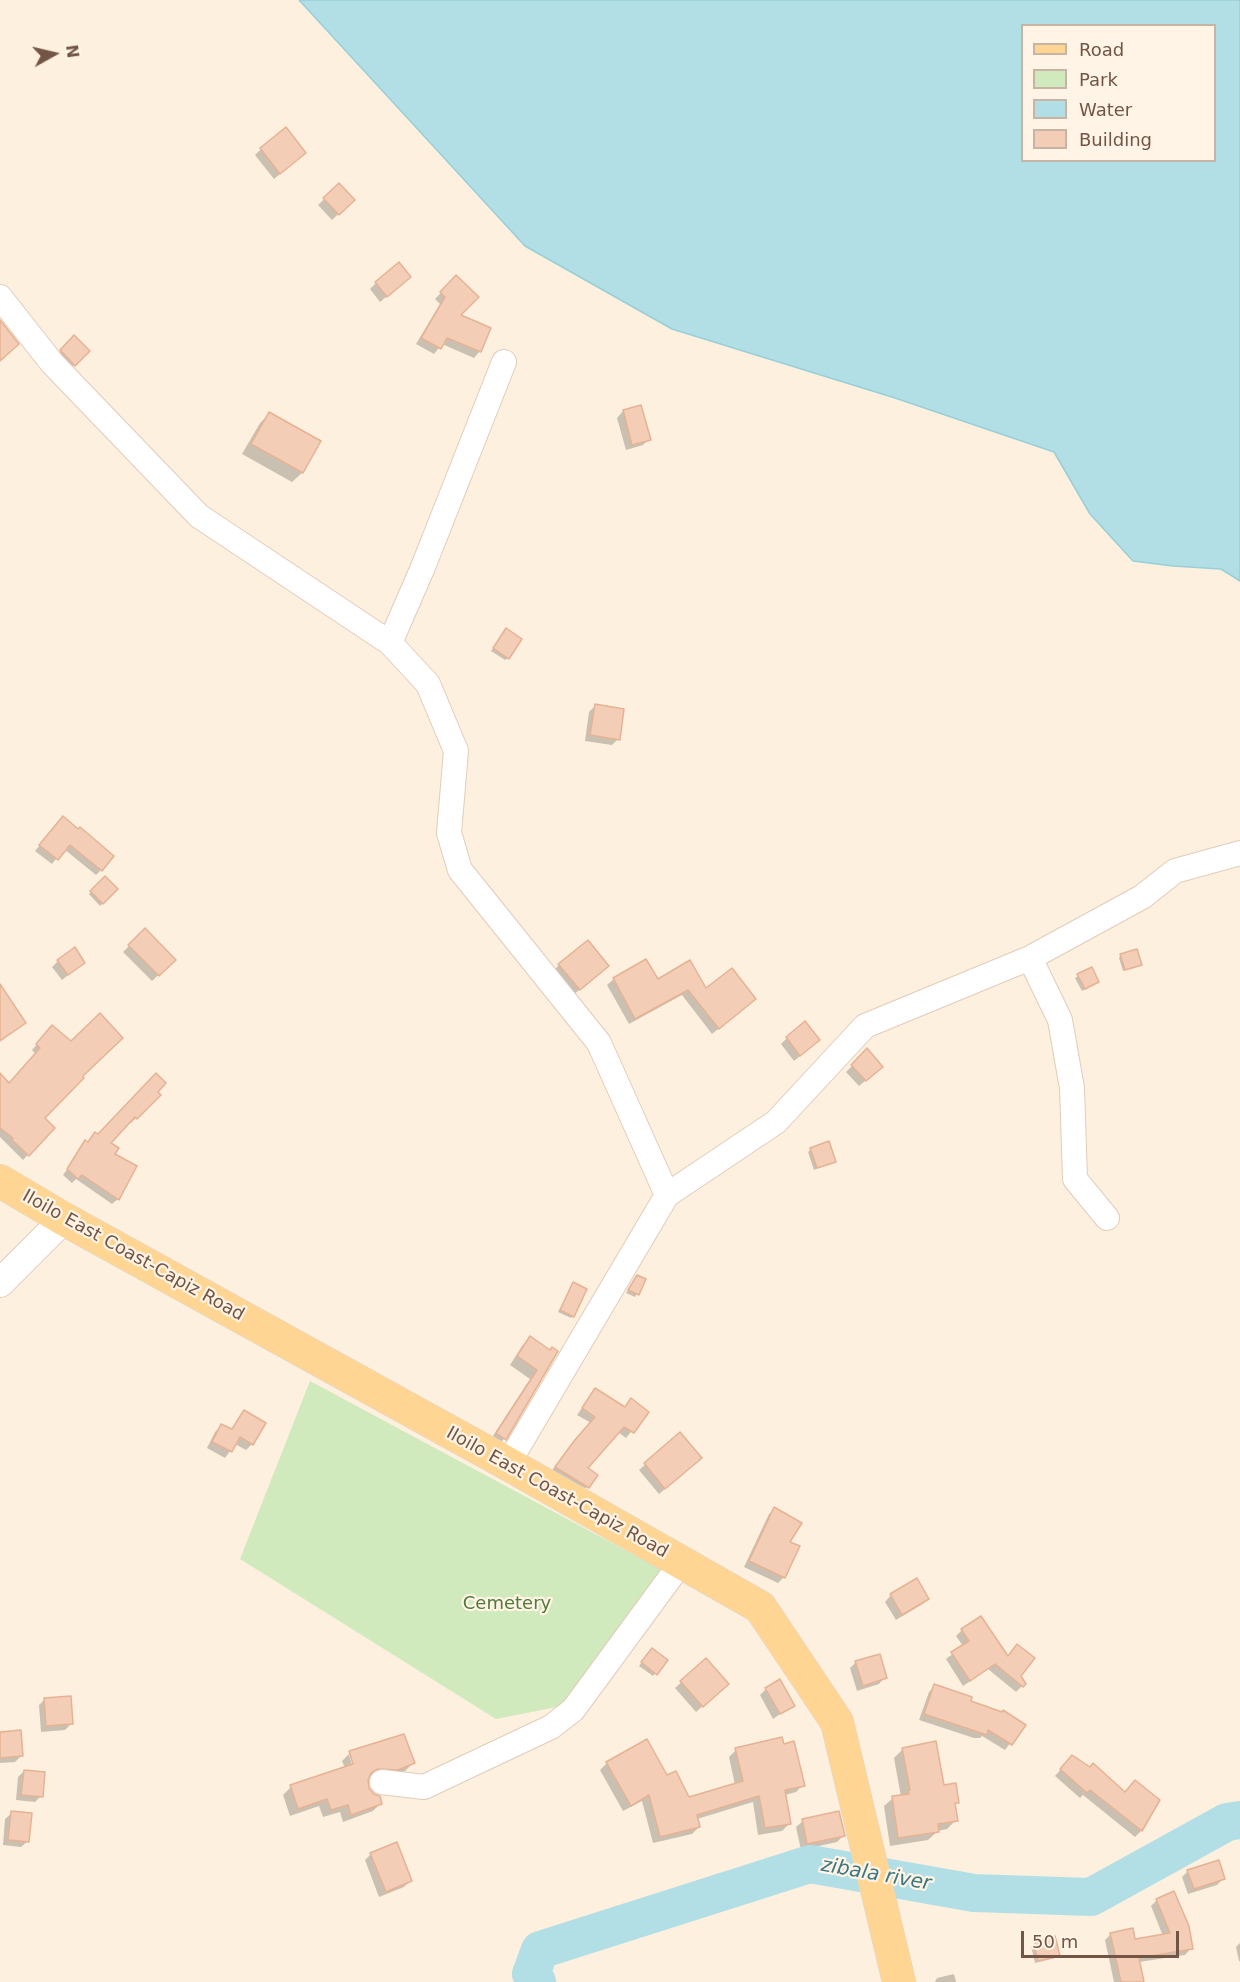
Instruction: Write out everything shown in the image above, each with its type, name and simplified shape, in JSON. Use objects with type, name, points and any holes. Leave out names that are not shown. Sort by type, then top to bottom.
[{"type":"main road","name":"Iloilo East Coast-Capiz Road","points":[[0,1181],[64,1219],[508,1464],[760,1607],[837,1722],[899,1982]]},
{"type":"street","points":[[0,297],[52,363],[199,516],[390,643],[428,684],[456,751],[449,833],[460,870],[599,1043],[668,1195]]},
{"type":"street","points":[[390,643],[423,567],[504,362]]},
{"type":"street","points":[[508,1464],[668,1195],[776,1122],[865,1026],[1030,958],[1142,897],[1175,871],[1240,853]]},
{"type":"street","points":[[1030,958],[1060,1020],[1072,1088],[1076,1179],[1107,1218]]},
{"type":"street","points":[[0,1283],[64,1219]]},
{"type":"street","points":[[381,1782],[424,1787],[551,1727],[573,1710],[681,1563]]},
{"type":"green space","name":"Cemetery","points":[[310,1381],[666,1572],[567,1705],[496,1719],[240,1559]]},
{"type":"water","points":[[299,0],[1240,0],[1240,581],[1221,569],[1133,561],[1090,514],[1054,452],[895,398],[672,329],[525,246]]},
{"type":"building","points":[[286,127],[306,153],[280,174],[260,148]]},
{"type":"building","points":[[339,183],[355,200],[339,215],[323,198]]},
{"type":"building","points":[[399,262],[411,277],[387,297],[375,282]]},
{"type":"building","points":[[456,275],[479,297],[461,315],[491,328],[481,352],[447,338],[441,349],[421,338],[445,297],[440,292]]},
{"type":"building","points":[[0,320],[19,344],[0,361]]},
{"type":"building","points":[[74,335],[90,351],[75,366],[60,350]]},
{"type":"building","points":[[641,405],[651,440],[632,445],[623,410]]},
{"type":"building","points":[[269,412],[321,441],[303,473],[251,444]]},
{"type":"building","points":[[506,628],[522,639],[509,659],[493,648]]},
{"type":"building","points":[[595,704],[624,709],[620,740],[590,735]]},
{"type":"building","points":[[63,816],[78,829],[80,827],[114,856],[102,871],[70,845],[58,860],[39,845]]},
{"type":"building","points":[[105,876],[118,889],[103,904],[90,891]]},
{"type":"building","points":[[145,928],[176,960],[159,976],[128,945]]},
{"type":"building","points":[[588,940],[609,966],[580,990],[558,964]]},
{"type":"building","points":[[75,947],[85,963],[68,975],[57,960]]},
{"type":"building","points":[[1137,949],[1142,965],[1125,970],[1120,954]]},
{"type":"building","points":[[646,959],[658,979],[690,960],[706,988],[732,968],[756,999],[719,1029],[688,990],[635,1019],[613,978]]},
{"type":"building","points":[[1092,967],[1099,982],[1085,989],[1077,974]]},
{"type":"building","points":[[0,984],[26,1023],[0,1041]]},
{"type":"building","points":[[100,1013],[123,1038],[83,1076],[84,1078],[45,1118],[55,1128],[29,1156],[12,1140],[13,1138],[0,1128],[0,1073],[9,1083],[40,1048],[36,1044],[52,1025],[71,1041]]},
{"type":"building","points":[[805,1021],[820,1040],[800,1056],[786,1037]]},
{"type":"building","points":[[867,1048],[883,1067],[866,1081],[851,1065]]},
{"type":"building","points":[[156,1073],[166,1083],[158,1092],[161,1095],[137,1119],[135,1117],[111,1143],[119,1148],[115,1154],[137,1166],[119,1200],[82,1175],[78,1179],[67,1169],[85,1140],[88,1142],[95,1132],[98,1134]]},
{"type":"building","points":[[829,1141],[836,1162],[817,1168],[810,1148]]},
{"type":"building","points":[[637,1275],[646,1279],[639,1295],[628,1290]]},
{"type":"building","points":[[573,1282],[587,1289],[574,1317],[560,1310]]},
{"type":"building","points":[[530,1336],[550,1350],[552,1347],[558,1351],[506,1440],[496,1433],[537,1370],[517,1356]]},
{"type":"building","points":[[595,1388],[625,1407],[631,1398],[649,1412],[634,1433],[624,1427],[588,1468],[598,1475],[589,1488],[555,1467],[595,1417],[582,1408]]},
{"type":"building","points":[[244,1410],[266,1423],[253,1445],[240,1437],[232,1452],[212,1442],[221,1424],[232,1429]]},
{"type":"building","points":[[680,1432],[702,1458],[665,1489],[644,1463]]},
{"type":"building","points":[[774,1507],[802,1523],[790,1542],[800,1546],[785,1578],[749,1561]]},
{"type":"building","points":[[917,1578],[929,1599],[902,1615],[890,1594]]},
{"type":"building","points":[[981,1616],[1008,1656],[1017,1644],[1035,1658],[1021,1676],[1026,1684],[1023,1687],[995,1664],[970,1681],[951,1652],[969,1641],[961,1629]]},
{"type":"building","points":[[652,1648],[668,1660],[657,1675],[641,1662]]},
{"type":"building","points":[[880,1654],[887,1678],[863,1686],[855,1661]]},
{"type":"building","points":[[706,1658],[729,1684],[703,1707],[680,1681]]},
{"type":"building","points":[[780,1679],[795,1706],[780,1714],[765,1688]]},
{"type":"building","points":[[934,1684],[972,1697],[971,1701],[1002,1712],[1003,1710],[1026,1725],[1012,1745],[988,1730],[987,1735],[924,1714]]},
{"type":"building","points":[[71,1696],[73,1724],[46,1726],[44,1698]]},
{"type":"building","points":[[21,1730],[23,1756],[0,1758],[0,1732]]},
{"type":"building","points":[[404,1734],[415,1763],[398,1770],[377,1769],[371,1773],[368,1780],[369,1788],[374,1794],[380,1796],[382,1804],[351,1815],[348,1805],[331,1810],[327,1799],[298,1809],[290,1785],[353,1764],[349,1751]]},
{"type":"building","points":[[782,1737],[784,1744],[794,1741],[805,1786],[785,1790],[791,1824],[765,1828],[759,1796],[697,1815],[700,1827],[660,1837],[649,1795],[631,1806],[606,1762],[647,1739],[667,1775],[676,1771],[689,1797],[743,1781],[735,1748]]},
{"type":"building","points":[[936,1741],[944,1785],[956,1783],[959,1803],[955,1803],[958,1821],[938,1824],[939,1832],[898,1838],[892,1796],[909,1794],[908,1790],[910,1790],[902,1748]]},
{"type":"building","points":[[1072,1755],[1090,1767],[1093,1763],[1125,1792],[1135,1780],[1160,1800],[1142,1831],[1090,1790],[1087,1793],[1060,1769]]},
{"type":"building","points":[[24,1770],[45,1772],[43,1797],[21,1795]]},
{"type":"building","points":[[11,1811],[32,1813],[29,1842],[8,1840]]},
{"type":"building","points":[[839,1811],[845,1836],[807,1844],[802,1819]]},
{"type":"building","points":[[397,1842],[412,1881],[386,1892],[370,1853]]},
{"type":"building","points":[[1219,1860],[1225,1879],[1194,1889],[1187,1870]]},
{"type":"building","points":[[1174,1891],[1189,1926],[1193,1949],[1139,1958],[1144,1982],[1121,1982],[1110,1933],[1133,1928],[1135,1939],[1170,1933],[1156,1899]]},
{"type":"building","points":[[1055,1936],[1060,1956],[1038,1961],[1033,1942]]},
{"type":"waterway","name":"zibala river","points":[[537,1982],[531,1974],[540,1950],[810,1864],[974,1893],[1091,1897],[1227,1822],[1240,1820]]}]
